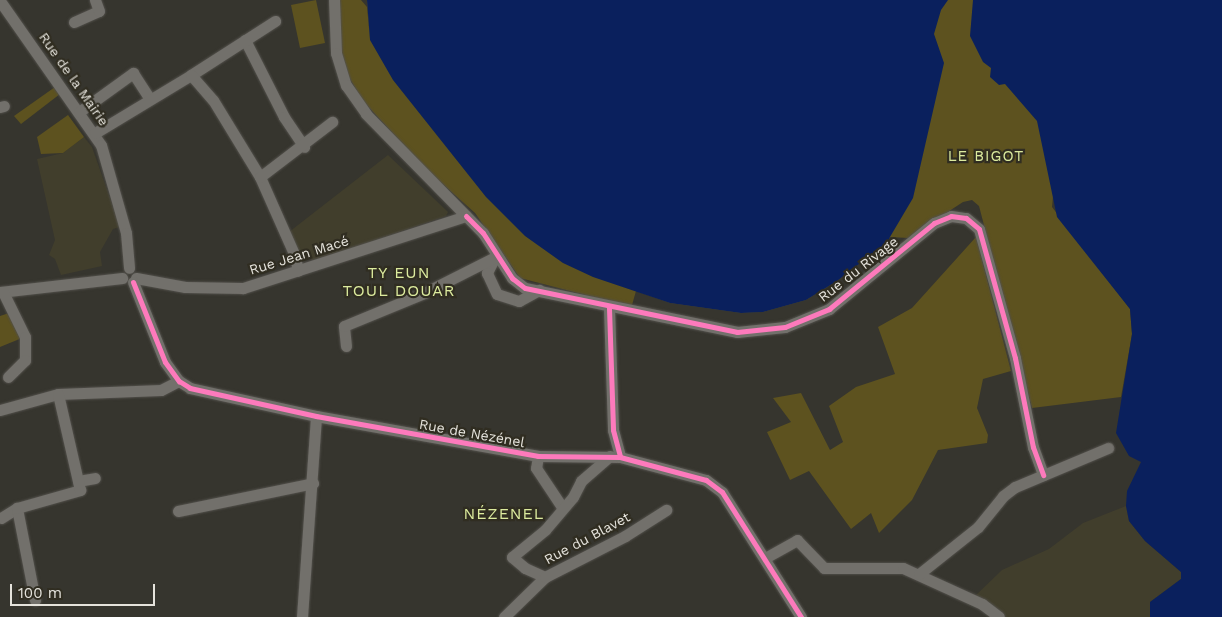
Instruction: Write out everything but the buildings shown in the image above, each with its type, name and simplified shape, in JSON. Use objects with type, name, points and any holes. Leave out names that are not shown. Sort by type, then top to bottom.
[{"type":"street","points":[[74,22],[99,11],[95,0]]},
{"type":"street","points":[[334,0],[336,54],[346,85],[366,114],[482,233],[495,258]]},
{"type":"street","name":"Rue de la Mairie","points":[[0,1],[95,133],[125,228],[130,277]]},
{"type":"street","points":[[95,133],[192,75],[275,20]]},
{"type":"street","points":[[245,40],[284,117],[304,147]]},
{"type":"street","points":[[79,112],[133,73],[150,99]]},
{"type":"street","points":[[192,75],[213,100],[260,178],[295,256],[298,271]]},
{"type":"street","points":[[260,178],[304,147],[332,122]]},
{"type":"street","name":"Rue Jean Macé","points":[[130,277],[147,283],[185,287],[243,288],[466,216]]},
{"type":"street","name":"Rue du Rivage","points":[[495,258],[512,278],[525,288],[609,308],[737,332],[785,327],[829,309],[934,223],[951,216],[966,218],[979,229],[1014,358],[1032,447],[1043,475]]},
{"type":"street","points":[[495,258],[487,273],[497,294],[519,300],[539,290]]},
{"type":"street","points":[[346,346],[344,326],[424,293],[495,258]]},
{"type":"street","points":[[0,410],[58,394],[161,390],[179,381],[165,362],[130,277],[1,292],[24,337],[25,360],[8,377]]},
{"type":"street","points":[[545,577],[525,568],[512,556],[545,530],[562,507],[573,497],[581,481],[615,456],[609,308]]},
{"type":"street","name":"Rue de Nézénel","points":[[179,381],[220,396],[316,416],[538,456],[615,456],[706,480],[722,492],[801,617]]},
{"type":"street","points":[[1,518],[16,508],[80,490],[58,394]]},
{"type":"street","points":[[302,617],[316,416]]},
{"type":"street","points":[[919,574],[978,527],[1003,496],[1043,475],[1108,448]]},
{"type":"street","points":[[538,456],[536,468],[562,507]]},
{"type":"street","points":[[78,482],[95,478]]},
{"type":"street","points":[[178,511],[312,483]]},
{"type":"street","points":[[16,508],[35,600]]},
{"type":"street","name":"Rue du Blavet","points":[[504,617],[545,577],[625,536],[666,510]]},
{"type":"street","points":[[765,558],[797,540],[824,568],[903,568],[982,604],[999,617]]},
{"type":"shaded area","points":[[316,0],[325,43],[300,48],[291,5]]},
{"type":"shaded area","points":[[340,0],[361,0],[367,7],[370,39],[367,0],[1072,0],[1052,207],[1130,309],[1132,334],[1121,397],[1032,408],[979,206],[972,200],[963,202],[908,238],[890,237],[837,281],[806,300],[763,312],[741,313],[670,303],[636,291],[632,305],[624,305],[520,278],[475,213],[426,169],[363,101],[350,79],[340,47]]},
{"type":"shaded area","points":[[55,87],[60,94],[21,124],[14,116]]},
{"type":"shaded area","points":[[68,115],[84,137],[63,153],[41,154],[37,137]]},
{"type":"shaded area","points":[[84,137],[92,147],[120,227],[113,229],[100,252],[102,266],[61,275],[55,259],[49,255],[55,240],[37,159],[63,153]]},
{"type":"shaded area","points":[[388,155],[448,212],[446,216],[314,261],[298,253],[289,232]]},
{"type":"shaded area","points":[[976,237],[1011,371],[983,379],[977,408],[988,435],[987,443],[938,450],[912,500],[879,533],[871,513],[851,529],[809,471],[790,480],[767,432],[791,422],[773,398],[801,393],[830,450],[843,442],[829,406],[856,387],[895,374],[878,327],[912,308]]},
{"type":"shaded area","points":[[9,313],[22,338],[0,347],[0,316]]},
{"type":"shaded area","points":[[1126,506],[1129,521],[1145,541],[1181,572],[1181,579],[1150,602],[1150,617],[999,617],[974,597],[1002,570],[1049,549],[1083,523]]},
{"type":"water","points":[[367,0],[948,0],[941,10],[934,34],[944,63],[913,198],[887,242],[837,281],[806,300],[763,312],[741,313],[670,303],[593,277],[563,263],[525,236],[486,197],[393,80],[370,40]]},
{"type":"water","points":[[973,0],[1222,0],[1222,617],[1150,617],[1150,602],[1181,579],[1181,572],[1145,541],[1129,521],[1126,506],[1127,491],[1141,462],[1129,456],[1116,433],[1132,334],[1130,309],[1057,217],[1037,121],[1005,84],[999,85],[990,77],[991,68],[983,62],[970,36]]},
{"type":"cycle path","points":[[466,216],[483,233],[512,278],[525,288],[737,332],[785,327],[829,309],[934,223],[951,216],[966,218],[979,229],[1015,358],[1033,447],[1043,475]]},
{"type":"cycle path","points":[[133,282],[165,362],[179,381],[190,388],[316,416],[538,456],[620,457],[706,480],[722,492],[801,617]]},
{"type":"cycle path","points":[[609,308],[613,430],[620,457]]},
{"type":"district","name":"LE BIGOT","points":[[986,157]]},
{"type":"district","name":"TY EUN TOUL DOUAR","points":[[399,282]]},
{"type":"district","name":"NÉZENEL","points":[[504,514]]}]
